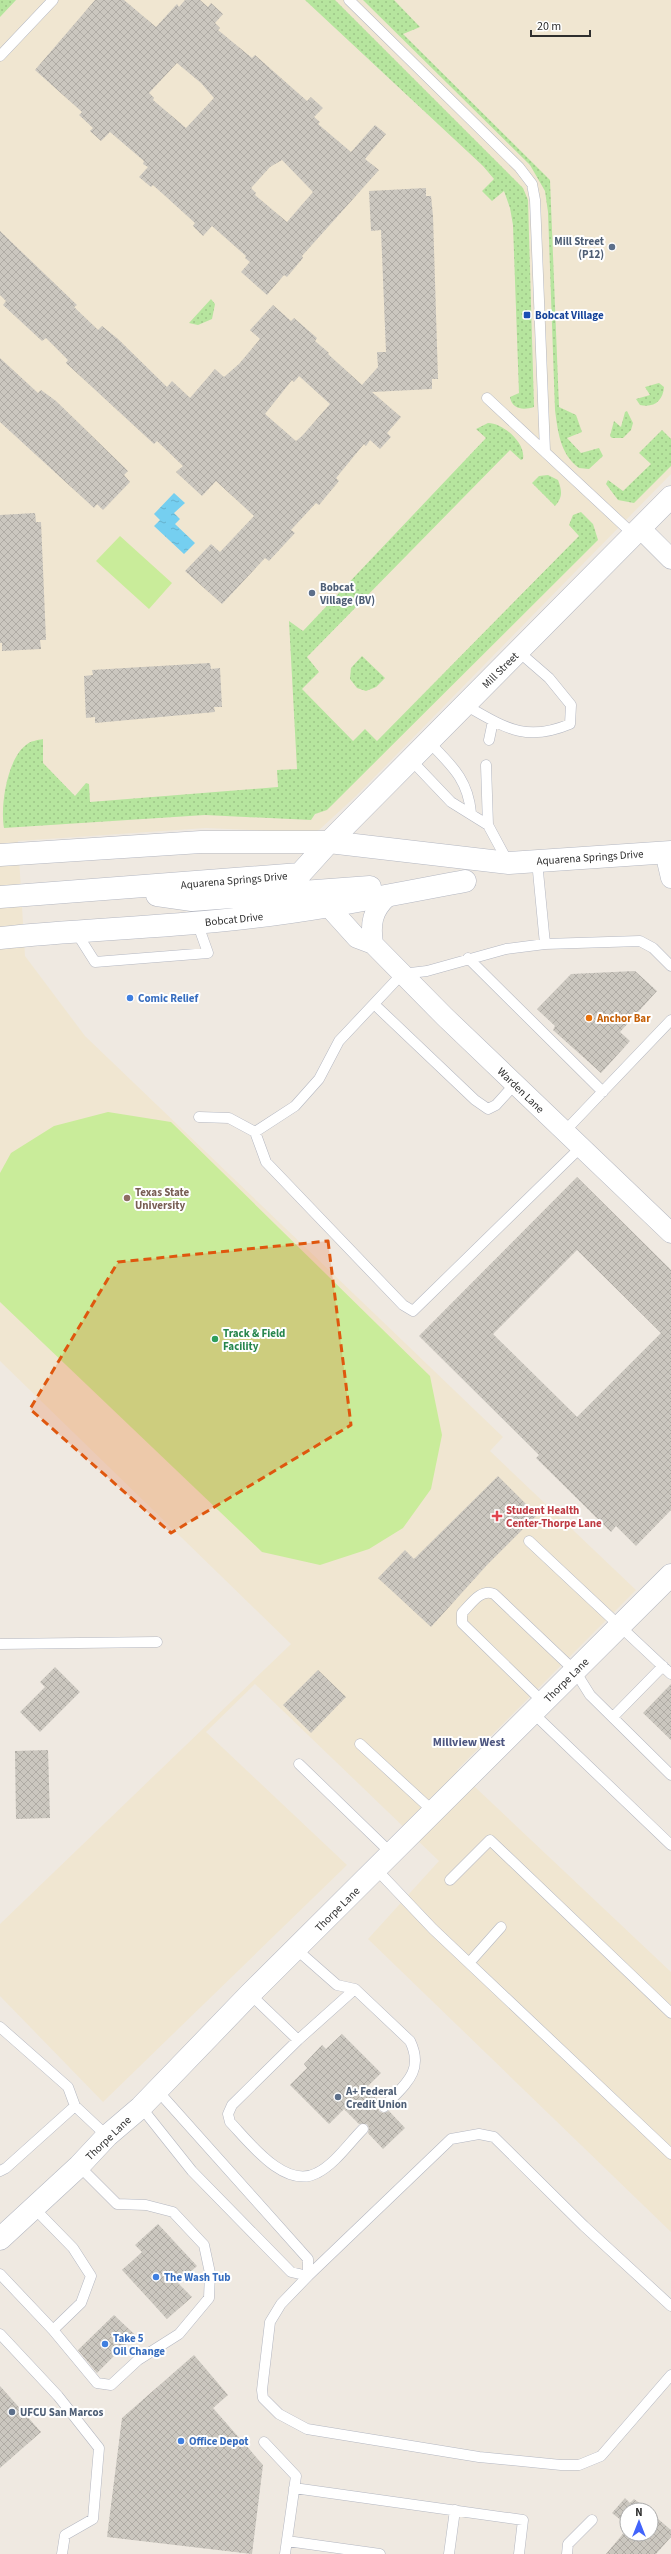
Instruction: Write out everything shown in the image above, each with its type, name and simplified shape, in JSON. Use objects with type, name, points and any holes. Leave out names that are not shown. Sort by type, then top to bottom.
[{"type":"street","name":"Mill Street","points":[[329,842],[638,532],[671,497]]},
{"type":"street","points":[[638,532],[671,559]]},
{"type":"street","points":[[0,855],[201,842],[329,842]]},
{"type":"street","name":"Aquarena Springs Drive","points":[[0,898],[300,874],[329,842],[509,863],[668,852]]},
{"type":"street","points":[[668,852],[671,878]]},
{"type":"street","name":"Aquarena Springs Drive","points":[[113,890],[192,900],[465,881],[509,863]]},
{"type":"street","name":"Bobcat Drive","points":[[0,938],[75,930],[197,922],[328,907],[465,881]]},
{"type":"street","points":[[373,944],[372,923],[374,911],[388,896]]},
{"type":"street","name":"Warden Lane","points":[[328,907],[357,938],[373,944],[515,1084],[671,1232]]},
{"type":"street","name":"Thorpe Lane","points":[[3,2230],[33,2207],[79,2166],[107,2136],[141,2107],[250,1994],[296,1950],[671,1575]]},
{"type":"lane","points":[[0,56],[52,0]]},
{"type":"lane","points":[[349,0],[519,167],[532,184],[535,200],[545,451]]},
{"type":"lane","points":[[487,398],[638,532]]},
{"type":"lane","points":[[465,705],[507,728],[530,732],[550,732],[570,724],[571,705],[549,678],[519,652]]},
{"type":"lane","points":[[489,740],[493,721]]},
{"type":"lane","points":[[429,742],[460,775],[469,796],[471,813]]},
{"type":"lane","points":[[411,760],[451,802],[471,813],[488,825],[509,863]]},
{"type":"lane","points":[[486,765],[488,825]]},
{"type":"lane","points":[[537,861],[545,944]]},
{"type":"lane","points":[[75,930],[95,962],[208,953],[197,922]]},
{"type":"lane","points":[[255,1132],[295,1106],[319,1079],[339,1041],[402,974],[427,971],[468,958],[506,949],[545,944],[640,941],[653,948],[671,966]]},
{"type":"lane","points":[[468,958],[603,1092]]},
{"type":"lane","points":[[374,1004],[475,1100],[488,1109],[496,1105],[515,1084]]},
{"type":"lane","points":[[565,1131],[671,1020]]},
{"type":"lane","points":[[199,1117],[229,1118],[255,1132],[266,1162],[403,1305],[413,1311],[581,1147]]},
{"type":"lane","points":[[529,1541],[671,1674]]},
{"type":"lane","points":[[671,1775],[590,1695],[575,1671],[494,1594],[482,1593],[462,1613],[462,1623],[538,1708],[671,1845]]},
{"type":"lane","points":[[0,1644],[157,1642]]},
{"type":"lane","points":[[613,1717],[663,1666]]},
{"type":"lane","points":[[360,1744],[434,1812]]},
{"type":"lane","points":[[299,1764],[384,1861],[469,1963],[671,2154]]},
{"type":"lane","points":[[450,1880],[490,1840],[671,2013]]},
{"type":"lane","points":[[469,1963],[501,1927]]},
{"type":"lane","points":[[296,1950],[337,1985],[355,1989],[410,2041],[415,2051],[414,2073],[384,2106]]},
{"type":"lane","points":[[355,1989],[298,2040],[232,2105],[228,2114],[230,2122],[268,2162],[294,2176],[315,2174],[326,2167],[363,2129]]},
{"type":"lane","points":[[250,1994],[298,2040]]},
{"type":"lane","points":[[0,2027],[68,2087],[75,2106],[107,2136]]},
{"type":"lane","points":[[157,2090],[308,2259],[308,2276]]},
{"type":"lane","points":[[0,2171],[6,2168],[75,2106]]},
{"type":"lane","points":[[141,2107],[192,2171],[291,2272],[308,2276]]},
{"type":"lane","points":[[671,2306],[584,2226],[505,2146],[494,2137],[479,2134],[452,2139],[308,2276],[281,2304],[270,2322],[262,2398],[279,2414],[307,2429],[479,2457],[561,2465],[579,2465],[601,2456],[671,2375]]},
{"type":"lane","points":[[0,2274],[53,2330],[97,2383],[111,2385],[138,2360],[179,2334],[209,2298],[210,2273],[204,2245],[174,2212],[146,2204],[116,2204],[79,2166]]},
{"type":"lane","points":[[33,2207],[73,2248],[91,2276],[81,2303],[53,2330]]},
{"type":"lane","points":[[1,2337],[58,2396],[99,2448],[93,2519],[65,2535],[62,2554]]},
{"type":"lane","points":[[264,2442],[296,2476],[285,2554]]},
{"type":"lane","points":[[294,2488],[524,2520],[519,2554]]},
{"type":"lane","points":[[449,2554],[455,2510]]},
{"type":"lane","points":[[567,2554],[568,2544],[592,2520]]},
{"type":"lane","points":[[287,2541],[380,2554]]},
{"type":"highlighted area","points":[[328,1241],[351,1425],[171,1533],[30,1409],[118,1262]]},
{"type":"shaded area","name":"Texas State University","points":[[0,0],[671,0],[671,474],[356,796],[319,830],[312,833],[206,828],[18,841],[25,956],[85,1036],[503,1437],[490,1451],[636,1590],[457,1770],[671,1972],[671,2232],[368,1939],[439,1861],[255,1684],[206,1732],[347,1865],[103,2102],[0,1996],[0,1924],[291,1644],[0,1361]]},
{"type":"green space","points":[[0,0],[16,0],[0,17]]},
{"type":"green space","points":[[305,0],[335,0],[523,188],[528,200],[534,407],[523,409],[516,407],[511,401],[510,397],[519,393],[513,225],[510,208],[504,191],[492,201],[482,191],[494,179],[483,166]]},
{"type":"green space","points":[[363,0],[394,0],[420,27],[403,34],[550,180],[559,407],[576,415],[582,432],[567,438],[581,453],[599,448],[603,456],[589,469],[579,468],[568,456],[561,442],[557,426],[555,410],[548,212],[545,191],[530,165]]},
{"type":"green space","points":[[211,299],[215,304],[212,319],[198,325],[189,323]]},
{"type":"green space","points":[[659,383],[664,387],[660,400],[650,405],[640,405],[636,399],[650,395],[645,387]]},
{"type":"green space","points":[[627,411],[633,423],[631,430],[623,438],[612,438],[610,436],[614,421],[621,427],[625,412]]},
{"type":"green space","points":[[488,423],[500,426],[512,435],[521,447],[523,459],[521,460],[510,450],[307,657],[319,672],[302,689],[353,741],[365,729],[377,741],[579,536],[569,525],[573,515],[581,512],[593,524],[598,540],[327,810],[315,814],[311,820],[205,815],[4,828],[4,796],[6,784],[14,761],[19,752],[28,744],[43,739],[43,763],[75,796],[86,783],[89,784],[90,802],[278,787],[277,770],[297,769],[289,621],[303,631],[486,438],[476,429]]},
{"type":"green space","points":[[662,430],[671,439],[671,466],[634,503],[618,500],[606,484],[608,480],[623,491],[651,464],[639,453]]},
{"type":"green space","points":[[548,475],[558,480],[560,487],[561,497],[555,506],[532,483],[539,476]]},
{"type":"green space","points":[[120,536],[172,583],[149,609],[96,561]]},
{"type":"green space","points":[[362,656],[385,678],[376,687],[366,691],[357,688],[350,679],[351,668]]},
{"type":"green space","name":"Track & Field Facility","points":[[108,1112],[171,1122],[430,1376],[442,1435],[431,1489],[403,1528],[369,1549],[320,1565],[262,1552],[0,1302],[0,1173],[11,1153],[54,1126]]},
{"type":"water","points":[[174,493],[185,503],[174,513],[180,519],[175,524],[195,543],[184,554],[154,526],[160,520],[154,514]]},
{"type":"building","points":[[95,0],[124,0],[156,27],[177,4],[179,7],[185,0],[200,0],[208,7],[211,3],[223,14],[215,23],[220,28],[218,30],[252,58],[255,55],[307,101],[311,97],[323,108],[314,117],[320,122],[318,124],[351,152],[375,125],[386,134],[365,159],[379,170],[302,256],[303,258],[287,277],[284,275],[267,295],[241,272],[250,262],[245,258],[246,256],[212,226],[203,236],[193,226],[195,223],[153,185],[151,187],[139,177],[148,167],[143,164],[144,161],[110,132],[101,141],[90,131],[93,128],[79,115],[82,112],[35,70]],"holes":[[[177,63],[201,83],[214,98],[186,128],[153,100],[154,98],[149,93]],[[282,160],[313,192],[287,222],[255,195],[256,193],[251,188],[270,167]]]},
{"type":"building","points":[[426,188],[426,196],[431,196],[433,216],[438,379],[432,379],[432,389],[372,392],[401,417],[387,433],[391,437],[380,449],[370,440],[366,446],[364,444],[336,478],[339,481],[319,505],[316,503],[291,530],[295,533],[269,561],[265,558],[222,604],[185,571],[211,544],[220,552],[254,516],[216,481],[202,496],[176,472],[183,466],[157,441],[154,444],[66,363],[68,360],[46,338],[42,341],[3,305],[6,301],[0,295],[0,231],[77,305],[74,307],[98,330],[102,326],[118,339],[167,387],[172,381],[190,398],[215,369],[224,377],[239,364],[260,339],[250,330],[273,305],[291,321],[294,318],[317,338],[315,341],[362,385],[378,367],[377,352],[386,352],[381,230],[371,231],[369,191]],"holes":[[[299,376],[330,404],[296,441],[265,414],[292,380],[294,382]]]},
{"type":"building","points":[[0,358],[38,393],[41,390],[56,401],[128,471],[124,475],[130,482],[103,510],[97,504],[94,508],[0,422]]},
{"type":"building","points":[[35,513],[36,522],[41,522],[46,640],[40,640],[41,649],[2,651],[2,643],[0,643],[0,515]]},
{"type":"building","points":[[210,663],[211,669],[220,668],[222,707],[214,707],[215,712],[95,723],[95,717],[86,718],[84,676],[93,675],[92,670]]},
{"type":"building","name":"Anchor Bar","points":[[635,971],[657,991],[620,1032],[630,1041],[601,1073],[553,1030],[555,1026],[537,1009],[571,974]]},
{"type":"building","points":[[577,1177],[671,1270],[671,1510],[636,1546],[616,1526],[611,1532],[536,1458],[539,1455],[419,1336]],"holes":[[[577,1250],[661,1333],[577,1417],[493,1334]]]},
{"type":"building","points":[[498,1476],[537,1515],[487,1565],[431,1627],[378,1578],[405,1550],[414,1559]]},
{"type":"building","points":[[55,1667],[80,1692],[40,1732],[20,1712],[45,1687],[40,1682]]},
{"type":"building","points":[[318,1670],[346,1697],[311,1733],[283,1705]]},
{"type":"building","points":[[671,1684],[671,1740],[643,1713]]},
{"type":"building","points":[[48,1750],[50,1818],[16,1819],[15,1751]]},
{"type":"building","name":"A+ Federal Credit Union","points":[[342,2034],[381,2073],[366,2088],[380,2102],[378,2106],[379,2111],[383,2113],[389,2111],[405,2128],[383,2149],[368,2133],[369,2128],[367,2124],[359,2124],[344,2109],[329,2124],[290,2085],[307,2068],[304,2064],[322,2045],[326,2049]]},
{"type":"building","name":"The Wash Tub","points":[[158,2224],[197,2266],[178,2283],[192,2297],[167,2319],[122,2270],[142,2252],[135,2245]]},
{"type":"building","name":"Take 5 Oil Change","points":[[114,2315],[135,2335],[97,2373],[78,2350]]},
{"type":"building","name":"Office Depot","points":[[194,2355],[228,2395],[213,2408],[263,2465],[252,2554],[107,2537],[122,2418]]},
{"type":"building","name":"UFCU San Marcos","points":[[0,2386],[41,2432],[0,2468]]},
{"type":"building","points":[[625,2498],[629,2502],[622,2502]]},
{"type":"building","points":[[634,2499],[638,2502],[631,2502]]},
{"type":"building","points":[[619,2505],[619,2519],[612,2513]]},
{"type":"building","points":[[659,2520],[671,2530],[671,2537],[656,2554],[606,2554],[619,2539],[619,2542],[659,2542]]},
{"type":"place","name":"Mill Street (P12)","points":[[612,247]]},
{"type":"place","name":"Bobcat Village","points":[[527,315]]},
{"type":"place","name":"Bobcat Village (BV)","points":[[312,593]]},
{"type":"place","name":"Comic Relief","points":[[130,998]]},
{"type":"place","name":"Anchor Bar","points":[[589,1018]]},
{"type":"place","name":"Texas State University","points":[[127,1198]]},
{"type":"place","name":"Track & Field Facility","points":[[215,1339]]},
{"type":"place","name":"Student Health Center-Thorpe Lane","points":[[497,1516]]},
{"type":"place","name":"A+ Federal Credit Union","points":[[338,2097]]},
{"type":"place","name":"The Wash Tub","points":[[156,2277]]},
{"type":"place","name":"Take 5 Oil Change","points":[[105,2344]]},
{"type":"place","name":"UFCU San Marcos","points":[[12,2412]]},
{"type":"place","name":"Office Depot","points":[[181,2441]]},
{"type":"district","name":"Millview West","points":[[469,1742]]}]
